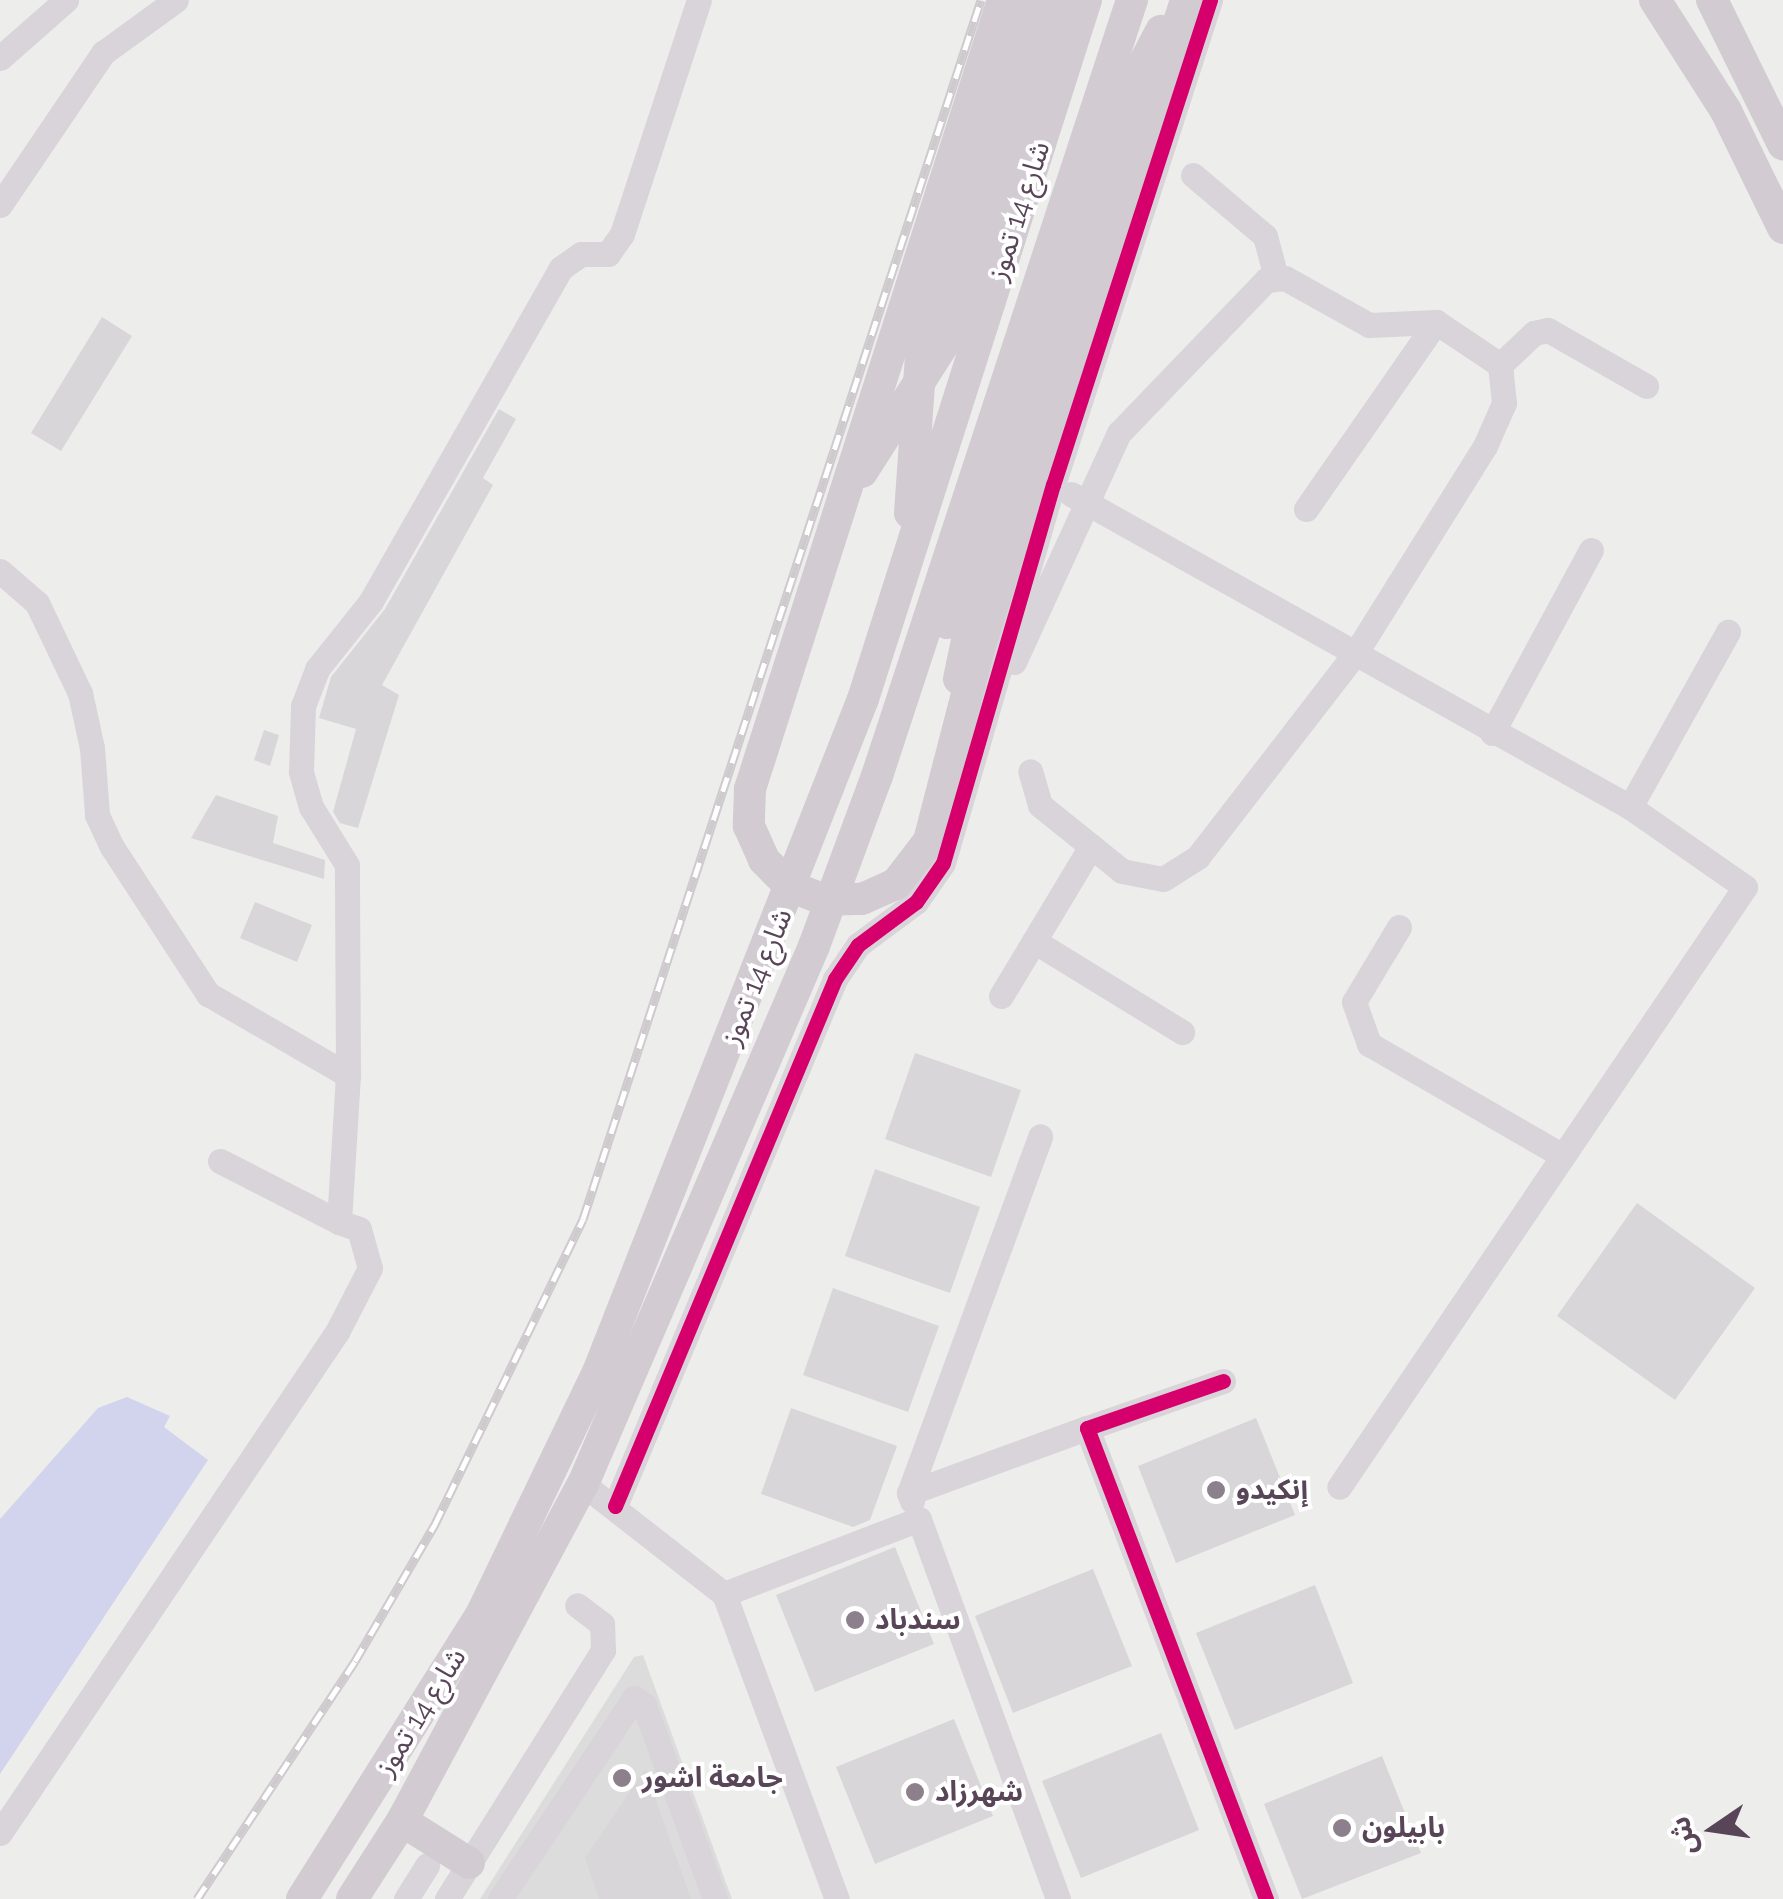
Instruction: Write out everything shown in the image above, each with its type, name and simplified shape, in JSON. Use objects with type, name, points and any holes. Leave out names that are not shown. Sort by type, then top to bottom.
[{"type":"main road","points":[[1003,0],[750,788],[755,844],[790,886],[824,900],[862,899],[896,884],[921,858],[946,783],[978,648],[1186,0]]},
{"type":"main road","points":[[899,587],[916,385],[934,295],[1031,0]]},
{"type":"main road","points":[[827,546],[846,498],[946,340],[1060,0]]},
{"type":"main road","name":"شارع 14 تموز","points":[[302,1899],[443,1679],[543,1492],[776,932],[899,587],[1086,0]]},
{"type":"main road","name":"شارع 14 تموز","points":[[352,1899],[402,1821],[583,1484],[814,946],[878,776],[1132,0]]},
{"type":"main road","points":[[946,783],[966,634],[1115,169],[1136,94],[1148,0]]},
{"type":"main road","points":[[878,776],[948,623],[1109,130],[1176,0]]},
{"type":"main road","points":[[1656,0],[1726,112],[1783,228]]},
{"type":"main road","points":[[1712,0],[1783,144]]},
{"type":"main road","points":[[402,1821],[469,1863]]},
{"type":"street","points":[[0,58],[66,0]]},
{"type":"street","points":[[0,205],[102,53],[176,0]]},
{"type":"street","points":[[339,1222],[348,1075],[347,865],[328,842],[306,789],[303,706],[317,669],[371,601],[560,268],[581,254],[608,254],[622,234],[699,0]]},
{"type":"street","points":[[615,1506],[834,979],[858,946],[916,902],[943,863],[1053,485],[1210,0]]},
{"type":"street","points":[[1193,175],[1265,236],[1276,277],[1369,325],[1436,322],[1500,364]]},
{"type":"street","points":[[1012,666],[1085,502],[1134,412],[1169,387],[1254,288],[1276,277]]},
{"type":"street","points":[[1306,510],[1436,322]]},
{"type":"street","points":[[1500,364],[1534,333],[1548,330],[1646,386]]},
{"type":"street","points":[[1030,771],[1040,804],[1122,871],[1164,879],[1183,870],[1356,651],[1485,446],[1504,403],[1500,364]]},
{"type":"street","points":[[1053,485],[1630,807],[1745,886],[1339,1487]]},
{"type":"street","points":[[1492,733],[1592,550]]},
{"type":"street","points":[[0,571],[37,603],[80,693],[96,815],[112,848],[208,994],[348,1075]]},
{"type":"street","points":[[1630,807],[1728,632]]},
{"type":"street","points":[[1001,996],[1091,846]]},
{"type":"street","points":[[1399,927],[1354,1002],[1369,1044],[1563,1156]]},
{"type":"street","points":[[1034,941],[1182,1032]]},
{"type":"street","points":[[1040,1136],[909,1493],[1058,1899]]},
{"type":"street","points":[[0,1833],[337,1332],[370,1268],[359,1229],[220,1161]]},
{"type":"street","points":[[909,1493],[1223,1380]]},
{"type":"street","points":[[1087,1428],[1266,1899]]},
{"type":"street","points":[[583,1484],[724,1594],[838,1899]]},
{"type":"street","points":[[724,1594],[919,1520]]},
{"type":"street","points":[[447,1899],[607,1642],[602,1624],[578,1604]]},
{"type":"street","points":[[500,1899],[634,1698],[644,1705],[715,1899]]},
{"type":"street","points":[[406,1899],[428,1866]]},
{"type":"shaded area","points":[[127,1397],[170,1416],[164,1427],[208,1460],[0,1774],[0,1519],[98,1408]]},
{"type":"shaded area","name":"جامعة اشور","points":[[643,1655],[732,1899],[480,1899],[634,1657]]},
{"type":"building","points":[[102,317],[132,336],[61,451],[31,433]]},
{"type":"building","points":[[499,409],[516,419],[483,478],[493,485],[382,685],[399,695],[358,828],[340,823],[333,812],[356,729],[319,718],[331,677],[385,609]]},
{"type":"building","points":[[264,730],[279,735],[270,766],[254,760]]},
{"type":"building","points":[[216,795],[278,816],[273,843],[325,860],[324,879],[191,838]]},
{"type":"building","points":[[255,902],[312,925],[297,962],[240,938]]},
{"type":"building","points":[[915,1053],[1021,1090],[991,1177],[885,1139]]},
{"type":"building","points":[[875,1169],[980,1207],[950,1293],[845,1256]]},
{"type":"building","points":[[1637,1203],[1755,1288],[1675,1400],[1557,1316]]},
{"type":"building","points":[[833,1288],[939,1326],[908,1412],[803,1375]]},
{"type":"building","points":[[791,1408],[897,1446],[870,1520],[853,1527],[761,1494]]},
{"type":"building","name":"إنكيدو","points":[[1256,1418],[1295,1515],[1176,1563],[1138,1466]]},
{"type":"building","name":"سندباد","points":[[895,1547],[934,1644],[815,1692],[776,1595]]},
{"type":"building","points":[[1093,1569],[1132,1666],[1013,1713],[975,1616]]},
{"type":"building","points":[[1315,1585],[1353,1683],[1235,1730],[1196,1633]]},
{"type":"building","name":"شهرزاد","points":[[954,1719],[993,1816],[875,1864],[836,1767]]},
{"type":"building","points":[[1161,1733],[1199,1830],[1081,1878],[1042,1781]]},
{"type":"building","name":"بابيلون","points":[[1382,1756],[1421,1853],[1302,1899],[1264,1804]]},
{"type":"building","points":[[645,1769],[691,1899],[599,1899],[585,1858]]},
{"type":"railway","points":[[197,1899],[355,1661],[435,1524],[583,1219],[981,0]]},
{"type":"cycle path","points":[[615,1506],[835,979],[858,945],[916,902],[943,863],[1053,485],[1210,0]]},
{"type":"cycle path","points":[[1223,1381],[1087,1428],[1266,1899]]},
{"type":"place","name":"إنكيدو","points":[[1216,1490]]},
{"type":"place","name":"سندباد","points":[[855,1620]]},
{"type":"place","name":"جامعة اشور","points":[[622,1778]]},
{"type":"place","name":"شهرزاد","points":[[915,1792]]},
{"type":"place","name":"بابيلون","points":[[1342,1828]]}]
